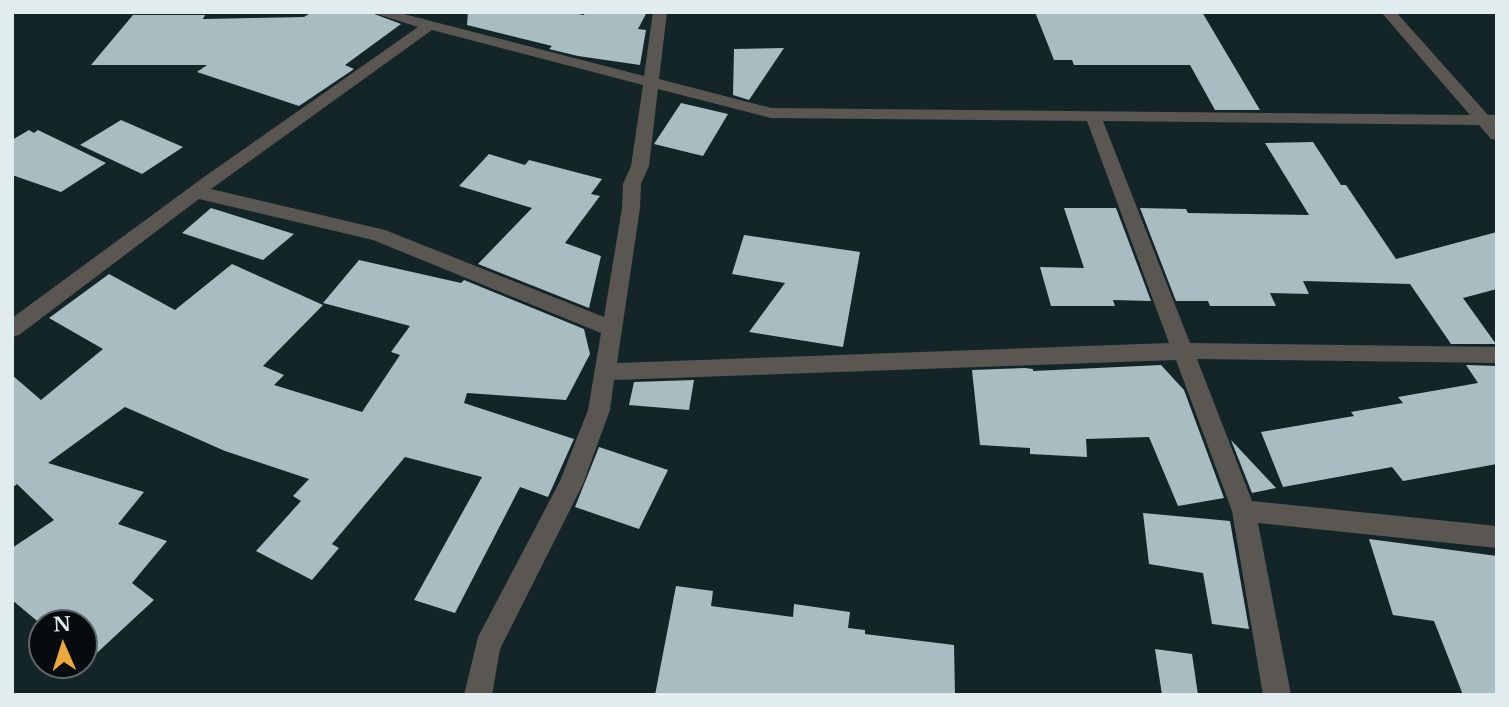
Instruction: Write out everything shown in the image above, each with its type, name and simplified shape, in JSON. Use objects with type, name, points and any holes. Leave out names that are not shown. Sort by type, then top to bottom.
[{"type":"street","points":[[378,12],[772,113],[1490,120]]},
{"type":"street","points":[[478,695],[487,646],[571,484],[599,410],[632,184],[640,166],[660,12]]},
{"type":"street","points":[[1388,12],[1490,120],[1497,135]]},
{"type":"street","points":[[12,329],[196,192],[430,25]]},
{"type":"street","points":[[1093,116],[1244,511],[1277,695]]},
{"type":"street","points":[[196,192],[378,235],[612,329]]},
{"type":"street","points":[[606,372],[1184,351],[1497,355]]},
{"type":"street","points":[[1244,511],[1497,537]]},
{"type":"building","points":[[312,12],[369,12],[401,24],[345,65],[354,69],[299,106],[197,72],[207,65],[91,65],[133,15],[205,15],[203,19],[304,17]]},
{"type":"building","points":[[468,12],[567,12],[584,15],[585,12],[647,12],[638,29],[646,30],[640,65],[578,56],[549,49],[552,46],[467,25]]},
{"type":"building","points":[[1035,12],[1202,12],[1260,110],[1215,110],[1190,65],[1074,65],[1072,60],[1054,60]]},
{"type":"building","points":[[784,48],[749,100],[733,95],[734,49]]},
{"type":"building","points":[[681,103],[728,114],[703,156],[654,144]]},
{"type":"building","points":[[121,120],[183,147],[142,174],[80,145]]},
{"type":"building","points":[[29,130],[34,133],[38,130],[106,163],[61,192],[12,175],[12,140]]},
{"type":"building","points":[[1313,142],[1396,259],[1497,232],[1497,289],[1463,298],[1496,344],[1451,344],[1410,284],[1303,281],[1309,294],[1270,293],[1276,306],[1210,306],[1208,301],[1176,301],[1140,208],[1186,209],[1188,213],[1309,215],[1265,143]]},
{"type":"building","points":[[489,154],[525,165],[529,160],[602,179],[591,194],[600,196],[565,243],[601,256],[589,308],[478,264],[532,208],[459,186]]},
{"type":"building","points":[[211,208],[294,234],[263,260],[182,233]]},
{"type":"building","points":[[1064,208],[1116,208],[1151,301],[1113,300],[1115,306],[1051,306],[1040,267],[1084,268]]},
{"type":"building","points":[[744,235],[860,252],[843,347],[749,332],[785,283],[732,274]]},
{"type":"building","points":[[359,260],[461,283],[464,280],[584,329],[590,354],[566,400],[467,393],[464,403],[574,439],[548,497],[520,487],[455,613],[414,600],[482,477],[405,457],[332,544],[339,548],[312,580],[256,551],[301,501],[293,496],[309,479],[225,451],[125,407],[48,463],[144,492],[118,524],[167,541],[132,583],[154,600],[98,652],[98,609],[28,609],[28,613],[12,600],[12,548],[54,520],[17,484],[12,488],[12,375],[41,400],[103,349],[49,318],[109,274],[175,310],[232,264],[323,305],[263,366],[284,375],[274,385],[362,412],[400,355],[391,352],[410,326],[323,303]]},
{"type":"building","points":[[1161,365],[1184,390],[1224,498],[1178,506],[1149,437],[1086,439],[1087,457],[1030,454],[1030,448],[980,445],[972,370],[1025,368],[1033,371]]},
{"type":"building","points":[[1466,365],[1497,366],[1497,464],[1403,481],[1392,467],[1283,487],[1261,432],[1354,416],[1351,412],[1403,403],[1398,397],[1478,383]]},
{"type":"building","points":[[694,380],[689,410],[629,405],[634,382]]},
{"type":"building","points":[[1231,440],[1276,488],[1252,493]]},
{"type":"building","points":[[599,447],[668,470],[639,529],[575,507]]},
{"type":"building","points":[[1143,513],[1230,521],[1249,629],[1212,624],[1203,573],[1149,564]]},
{"type":"building","points":[[1369,539],[1497,556],[1497,695],[1463,695],[1434,621],[1393,615]]},
{"type":"building","points":[[676,586],[713,591],[711,606],[793,617],[794,604],[850,612],[848,628],[865,630],[865,634],[954,645],[955,695],[655,695]]},
{"type":"building","points":[[1155,649],[1192,654],[1198,695],[1162,695]]}]
